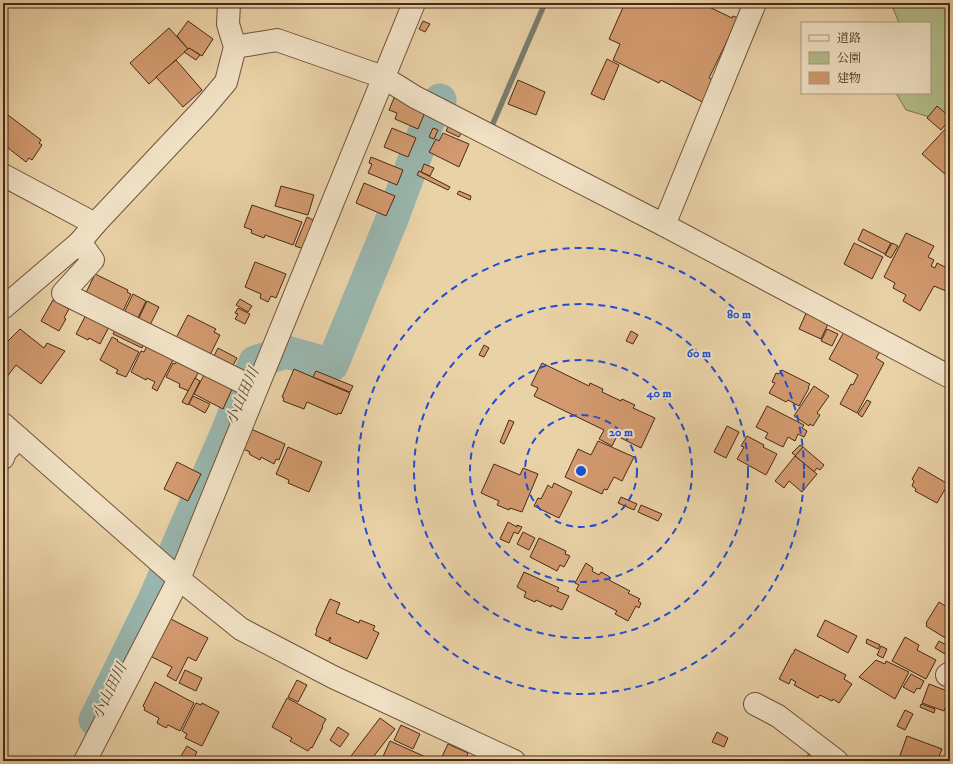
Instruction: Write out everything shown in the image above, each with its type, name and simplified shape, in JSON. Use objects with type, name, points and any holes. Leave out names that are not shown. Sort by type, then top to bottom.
[{"type":"street","points":[[3,308],[80,242],[95,224],[204,108],[226,82],[235,47],[228,24],[228,3]]},
{"type":"street","points":[[85,761],[179,579],[414,3]]},
{"type":"street","points":[[664,225],[755,3]]},
{"type":"street","points":[[235,47],[278,40],[383,76],[415,97],[664,225],[950,377]]},
{"type":"street","points":[[3,175],[95,224]]},
{"type":"street","points":[[80,242],[92,260],[63,293],[256,389]]},
{"type":"street","points":[[3,458],[11,431],[179,579],[241,629],[333,677],[514,761]]},
{"type":"street","points":[[755,704],[778,716],[837,761]]},
{"type":"green space","points":[[891,3],[950,3],[950,123],[906,110],[897,94],[931,94],[931,22],[899,22]]},
{"type":"building","points":[[625,3],[701,3],[732,18],[733,16],[741,19],[731,33],[709,78],[717,83],[706,104],[661,80],[659,83],[613,60],[620,44],[609,39]]},
{"type":"building","points":[[188,21],[213,39],[202,56],[189,48],[188,49],[177,36]]},
{"type":"building","points":[[423,21],[430,24],[425,32],[419,29]]},
{"type":"building","points":[[169,28],[188,49],[149,84],[130,63]]},
{"type":"building","points":[[189,48],[200,55],[196,60],[184,52]]},
{"type":"building","points":[[607,59],[619,65],[604,100],[591,94]]},
{"type":"building","points":[[176,60],[202,90],[183,107],[156,77]]},
{"type":"building","points":[[518,80],[545,92],[536,115],[508,104]]},
{"type":"building","points":[[394,98],[426,110],[418,129],[395,119],[397,113],[389,110]]},
{"type":"building","points":[[937,106],[950,117],[941,130],[927,118]]},
{"type":"building","points":[[8,115],[41,140],[39,143],[42,145],[32,160],[29,158],[26,162],[3,144],[3,124]]},
{"type":"building","points":[[950,124],[950,171],[946,175],[922,154]]},
{"type":"building","points":[[449,125],[462,131],[459,137],[446,131]]},
{"type":"building","points":[[392,128],[416,138],[408,157],[384,147]]},
{"type":"building","points":[[433,128],[438,130],[434,139],[429,137]]},
{"type":"building","points":[[443,133],[469,144],[459,167],[429,152],[436,139],[439,141]]},
{"type":"building","points":[[371,157],[403,170],[397,185],[368,173],[372,164],[369,163]]},
{"type":"building","points":[[424,164],[434,168],[430,176],[421,172]]},
{"type":"building","points":[[419,171],[450,187],[448,190],[417,175]]},
{"type":"building","points":[[364,183],[395,196],[386,216],[356,203]]},
{"type":"building","points":[[281,186],[314,195],[308,215],[275,206]]},
{"type":"building","points":[[459,191],[471,196],[470,200],[457,194]]},
{"type":"building","points":[[252,205],[302,222],[293,245],[265,235],[264,238],[251,233],[252,230],[244,227]]},
{"type":"building","points":[[307,217],[315,221],[304,249],[295,246]]},
{"type":"building","points":[[863,229],[891,243],[885,254],[858,240]]},
{"type":"building","points":[[906,233],[934,246],[928,257],[934,260],[931,266],[935,268],[937,263],[949,269],[947,273],[950,274],[950,283],[946,291],[934,286],[920,311],[903,301],[906,295],[893,288],[895,283],[884,277]]},
{"type":"building","points":[[854,243],[883,257],[872,279],[844,264]]},
{"type":"building","points":[[892,243],[898,246],[891,258],[885,255]]},
{"type":"building","points":[[255,262],[286,274],[276,298],[271,296],[268,302],[260,298],[261,294],[245,287]]},
{"type":"building","points":[[95,274],[128,290],[127,292],[131,294],[123,311],[85,295]]},
{"type":"building","points":[[133,294],[146,301],[136,322],[123,315]]},
{"type":"building","points":[[240,299],[252,306],[248,312],[236,305]]},
{"type":"building","points":[[53,300],[69,309],[64,318],[66,319],[59,331],[41,321]]},
{"type":"building","points":[[147,301],[159,307],[149,327],[137,322]]},
{"type":"building","points":[[238,308],[250,314],[245,324],[235,319],[238,314],[235,313]]},
{"type":"building","points":[[807,311],[829,322],[821,339],[799,329]]},
{"type":"building","points":[[87,313],[110,325],[100,344],[89,338],[88,340],[76,334]]},
{"type":"building","points":[[188,315],[216,329],[214,332],[220,335],[209,357],[176,338]]},
{"type":"building","points":[[117,326],[145,340],[142,348],[113,334]]},
{"type":"building","points":[[20,329],[44,348],[47,343],[65,351],[41,384],[16,365],[3,382],[3,346]]},
{"type":"building","points":[[827,329],[838,334],[832,346],[821,341]]},
{"type":"building","points":[[845,330],[881,350],[876,358],[884,363],[857,413],[840,404],[851,384],[853,385],[858,375],[829,359]]},
{"type":"building","points":[[631,331],[638,335],[633,344],[626,341]]},
{"type":"building","points":[[112,337],[139,352],[126,377],[116,373],[118,370],[100,360]]},
{"type":"building","points":[[484,345],[489,348],[484,357],[479,355]]},
{"type":"building","points":[[147,346],[175,356],[157,391],[152,388],[155,382],[147,378],[146,380],[131,372],[141,351],[144,352]]},
{"type":"building","points":[[218,348],[237,358],[230,371],[212,360]]},
{"type":"building","points":[[179,359],[199,371],[189,391],[179,387],[180,384],[166,377],[173,363],[175,364]]},
{"type":"building","points":[[542,363],[589,386],[590,383],[603,389],[602,392],[621,401],[622,399],[635,405],[633,408],[655,418],[641,448],[617,436],[612,446],[599,439],[604,430],[534,396],[538,388],[531,385]]},
{"type":"building","points":[[294,369],[350,393],[341,414],[338,413],[337,415],[307,402],[304,409],[283,401],[284,398],[282,397]]},
{"type":"building","points":[[782,370],[810,384],[799,406],[788,400],[786,402],[769,393],[775,383],[772,382],[776,373],[779,374]]},
{"type":"building","points":[[316,371],[353,386],[350,392],[313,377]]},
{"type":"building","points":[[205,373],[233,387],[223,409],[194,394]]},
{"type":"building","points":[[195,378],[200,381],[188,405],[182,402]]},
{"type":"building","points":[[814,386],[829,396],[817,413],[820,415],[813,426],[810,424],[809,426],[794,416]]},
{"type":"building","points":[[193,396],[210,404],[205,413],[189,404]]},
{"type":"building","points":[[867,400],[871,402],[862,417],[858,414]]},
{"type":"building","points":[[767,406],[804,425],[802,428],[807,431],[804,437],[798,434],[795,441],[788,437],[783,447],[765,438],[768,433],[756,427]]},
{"type":"building","points":[[509,420],[514,422],[504,444],[500,442]]},
{"type":"building","points":[[727,426],[739,432],[726,458],[714,452]]},
{"type":"building","points":[[251,429],[285,444],[279,460],[276,459],[274,464],[261,457],[260,460],[249,454],[250,452],[243,449]]},
{"type":"building","points":[[747,436],[764,445],[763,447],[777,454],[766,475],[737,459],[744,447],[741,446]]},
{"type":"building","points":[[598,441],[634,457],[622,481],[614,477],[607,490],[604,489],[602,494],[565,477],[578,449],[591,455]]},
{"type":"building","points":[[800,445],[803,447],[796,456],[792,453]]},
{"type":"building","points":[[288,447],[322,462],[309,492],[288,483],[289,480],[276,474]]},
{"type":"building","points":[[803,447],[824,465],[820,470],[817,468],[814,472],[795,456]]},
{"type":"building","points":[[795,456],[817,474],[802,492],[789,481],[784,488],[775,481]]},
{"type":"building","points":[[177,462],[201,474],[188,501],[164,489]]},
{"type":"building","points":[[494,464],[520,475],[523,468],[538,474],[522,512],[510,508],[509,510],[497,505],[499,501],[481,493]]},
{"type":"building","points":[[919,467],[948,484],[937,503],[915,491],[916,489],[912,486],[914,481],[912,479]]},
{"type":"building","points":[[554,483],[572,492],[559,518],[534,506],[538,498],[541,499],[548,485],[552,488]]},
{"type":"building","points":[[621,497],[637,504],[634,510],[618,503]]},
{"type":"building","points":[[641,505],[662,514],[658,521],[638,512]]},
{"type":"building","points":[[508,522],[517,527],[517,525],[522,527],[518,534],[514,532],[509,543],[500,539]]},
{"type":"building","points":[[523,532],[535,538],[529,550],[517,544]]},
{"type":"building","points":[[539,538],[566,551],[565,554],[570,556],[564,567],[560,565],[557,571],[530,557]]},
{"type":"building","points":[[586,563],[593,568],[592,571],[599,575],[601,572],[610,577],[609,580],[630,591],[628,593],[640,599],[638,601],[641,603],[639,608],[636,606],[628,621],[615,614],[617,611],[576,590],[579,585],[575,583]]},
{"type":"building","points":[[524,572],[559,588],[557,591],[569,596],[562,610],[524,597],[526,592],[517,587]]},
{"type":"building","points":[[330,599],[340,603],[336,613],[359,623],[360,620],[375,626],[373,630],[379,633],[367,659],[329,642],[330,637],[328,641],[315,635]]},
{"type":"building","points":[[939,602],[950,609],[950,641],[926,626],[926,623]]},
{"type":"building","points":[[169,618],[208,638],[196,661],[188,657],[176,681],[167,676],[172,667],[150,656]]},
{"type":"building","points":[[825,620],[857,636],[848,653],[817,636]]},
{"type":"building","points":[[905,637],[919,645],[917,650],[936,660],[926,679],[892,661]]},
{"type":"building","points":[[867,639],[880,645],[878,649],[866,643]]},
{"type":"building","points":[[939,641],[950,647],[950,657],[935,648]]},
{"type":"building","points":[[881,646],[887,649],[883,658],[877,655]]},
{"type":"building","points":[[795,649],[846,675],[844,679],[852,684],[839,703],[833,699],[832,701],[820,695],[818,698],[794,685],[796,682],[791,679],[789,684],[779,679]]},
{"type":"building","points":[[876,660],[885,664],[886,661],[909,672],[895,699],[859,677]]},
{"type":"building","points":[[185,670],[202,678],[196,691],[179,683]]},
{"type":"building","points":[[911,674],[924,681],[920,689],[917,688],[914,693],[903,687]]},
{"type":"building","points":[[297,680],[307,685],[298,702],[288,697]]},
{"type":"building","points":[[155,682],[194,703],[180,731],[168,725],[166,728],[157,723],[159,718],[144,710],[145,708],[143,706]]},
{"type":"building","points":[[929,684],[950,692],[950,710],[945,708],[944,711],[922,703]]},
{"type":"building","points":[[287,698],[326,719],[312,748],[311,747],[308,751],[290,741],[292,738],[272,727]]},
{"type":"building","points":[[196,703],[201,705],[202,703],[219,712],[202,746],[185,738],[187,734],[182,731]]},
{"type":"building","points":[[921,704],[935,709],[934,713],[920,707]]},
{"type":"building","points":[[905,710],[913,714],[905,730],[897,726]]},
{"type":"building","points":[[380,718],[395,729],[370,761],[356,761],[351,756]]},
{"type":"building","points":[[401,725],[420,734],[413,749],[394,740]]},
{"type":"building","points":[[338,727],[349,734],[340,747],[330,740]]},
{"type":"building","points":[[717,732],[728,738],[724,747],[712,742]]},
{"type":"building","points":[[907,736],[942,749],[937,761],[898,761]]},
{"type":"building","points":[[390,741],[428,758],[427,761],[381,761]]},
{"type":"building","points":[[448,744],[468,753],[465,761],[440,761]]},
{"type":"building","points":[[187,746],[197,752],[192,761],[178,761]]},
{"type":"building","points":[[811,749],[828,761],[805,761]]},
{"type":"waterway","points":[[491,128],[545,3]]},
{"type":"waterway","name":"小山田川","points":[[95,720],[153,602],[227,432],[255,362],[286,352],[332,365],[392,219],[430,117],[440,100]]}]
